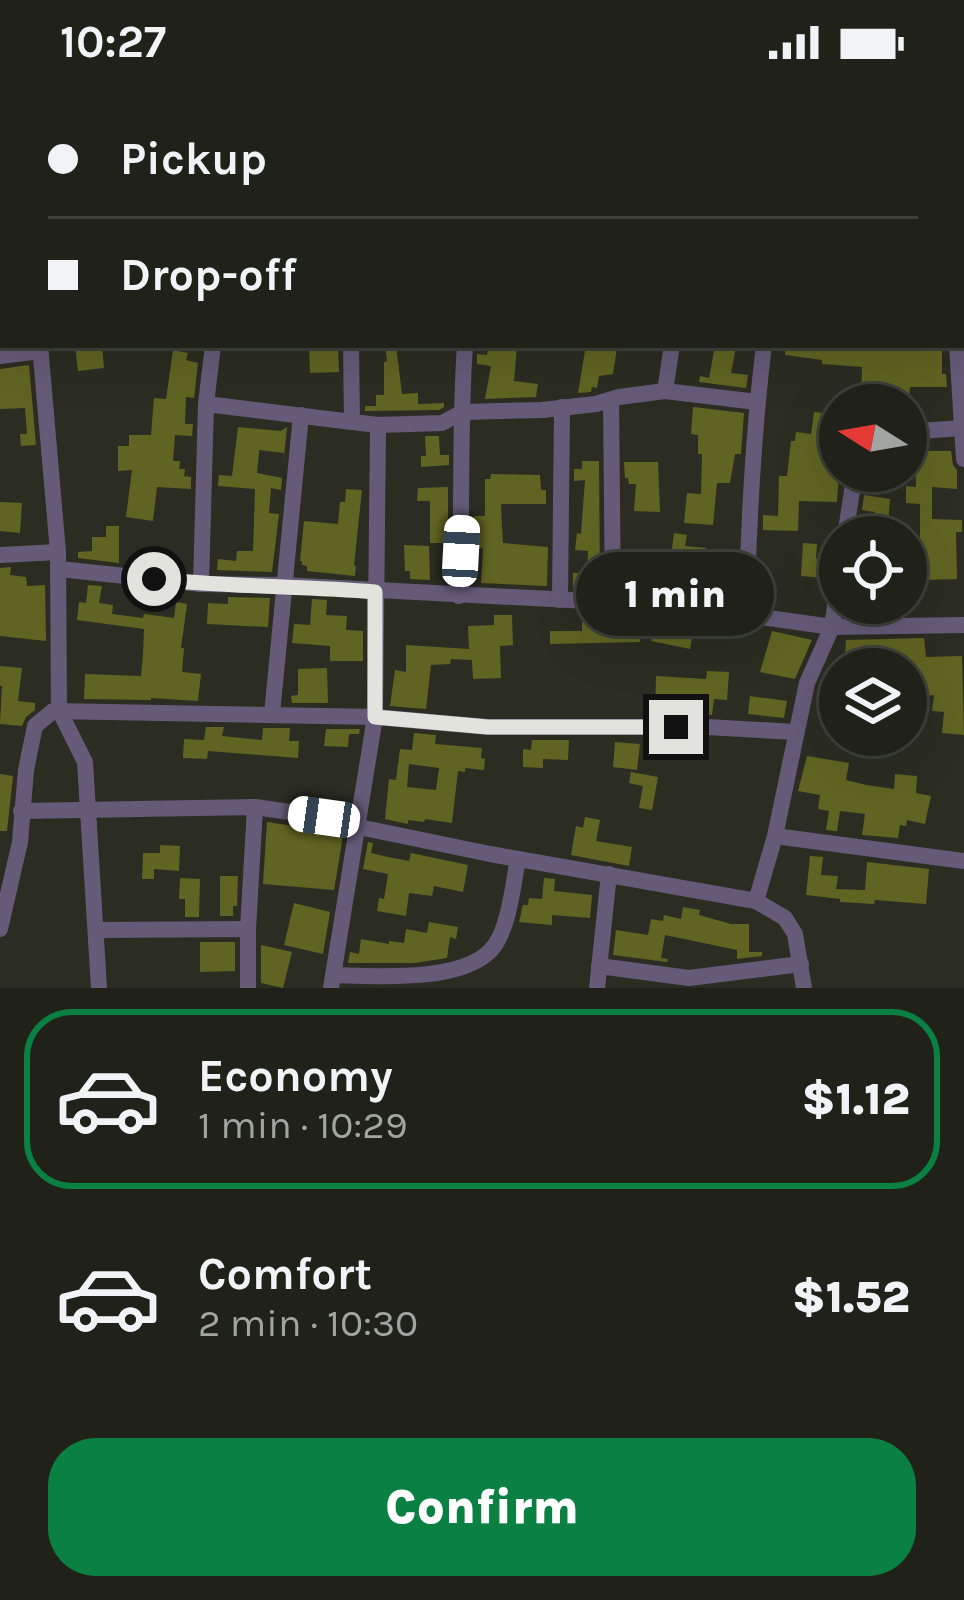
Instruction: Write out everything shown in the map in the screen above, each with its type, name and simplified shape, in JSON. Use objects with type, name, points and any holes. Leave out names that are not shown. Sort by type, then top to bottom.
[{"type":"street","points":[[0,356],[40,348],[58,561],[59,710],[85,762],[99,988]]},
{"type":"street","points":[[201,584],[206,404],[213,348]]},
{"type":"street","points":[[351,348],[352,422]]},
{"type":"street","points":[[459,596],[465,348]]},
{"type":"street","points":[[665,391],[672,348]]},
{"type":"street","points":[[746,614],[764,348]]},
{"type":"street","points":[[957,348],[964,459]]},
{"type":"street","points":[[206,404],[378,425],[442,423],[464,412],[542,410],[665,391],[757,402]]},
{"type":"street","points":[[611,400],[613,602]]},
{"type":"street","points":[[560,600],[562,407]]},
{"type":"street","points":[[272,714],[301,415]]},
{"type":"street","points":[[378,425],[375,717],[332,981],[422,974],[477,961],[499,938],[518,859]]},
{"type":"street","points":[[927,430],[962,428]]},
{"type":"street","points":[[0,555],[201,584],[613,602],[832,627],[964,625]]},
{"type":"street","points":[[756,901],[812,666],[832,624]]},
{"type":"street","points":[[0,929],[20,842],[35,726],[59,710],[795,733]]},
{"type":"street","points":[[21,811],[255,807],[756,901],[785,918],[795,934],[804,988]]},
{"type":"street","points":[[248,988],[255,807]]},
{"type":"street","points":[[775,836],[964,861]]},
{"type":"street","points":[[0,841],[20,842]]},
{"type":"street","points":[[597,988],[609,874]]},
{"type":"street","points":[[96,930],[248,929]]},
{"type":"street","points":[[599,966],[689,978],[802,964]]},
{"type":"building","points":[[75,348],[102,348],[104,368],[78,371]]},
{"type":"building","points":[[309,348],[338,348],[339,372],[310,373]]},
{"type":"building","points":[[385,348],[396,348],[402,394],[418,393],[418,404],[444,403],[444,407],[365,411],[365,406],[376,406],[376,395],[384,395]]},
{"type":"building","points":[[488,348],[517,348],[514,381],[538,384],[536,397],[485,399],[491,366],[477,364],[477,354],[487,355]]},
{"type":"building","points":[[586,348],[617,348],[613,374],[599,376],[591,392],[578,393]]},
{"type":"building","points":[[714,348],[736,348],[731,373],[748,375],[746,388],[699,382],[700,376],[709,378]]},
{"type":"building","points":[[786,348],[942,348],[947,387],[862,384],[862,367],[822,364],[822,360],[785,355]]},
{"type":"building","points":[[173,350],[188,353],[186,360],[198,363],[194,398],[186,397],[185,424],[193,424],[192,436],[175,435],[173,461],[180,461],[179,469],[191,477],[191,489],[157,487],[153,521],[126,517],[132,470],[118,471],[118,446],[129,446],[129,435],[151,435],[154,398],[166,399]]},
{"type":"building","points":[[29,365],[36,445],[21,446],[20,434],[27,434],[25,408],[0,409],[0,369]]},
{"type":"building","points":[[693,407],[744,413],[741,454],[735,454],[730,483],[717,483],[713,525],[684,523],[687,493],[701,494],[702,454],[698,454],[698,435],[691,434]]},
{"type":"building","points":[[814,412],[819,413],[819,492],[838,492],[837,502],[799,501],[798,531],[763,530],[763,515],[778,516],[779,476],[787,476],[791,441],[796,432],[811,434]]},
{"type":"building","points":[[238,427],[281,431],[287,427],[283,467],[284,453],[259,450],[257,473],[282,478],[281,490],[271,488],[269,513],[279,514],[272,572],[217,570],[218,559],[236,561],[237,551],[253,551],[255,489],[218,486],[219,475],[232,476]]},
{"type":"building","points":[[425,436],[439,436],[440,455],[449,455],[449,465],[421,467]]},
{"type":"building","points":[[927,451],[951,451],[957,489],[932,487],[932,519],[962,520],[962,532],[956,532],[957,579],[927,580],[927,516],[920,516],[920,504],[906,503],[906,492],[927,492]]},
{"type":"building","points":[[582,461],[599,461],[600,586],[591,588],[573,587],[573,573],[587,573],[588,551],[575,550],[577,533],[581,534],[585,480],[574,481],[574,469],[582,469]]},
{"type":"building","points":[[624,462],[658,462],[660,512],[634,511],[636,484],[625,478]]},
{"type":"building","points":[[491,474],[540,475],[546,504],[501,504],[502,528],[503,543],[548,547],[547,586],[481,583],[483,548],[473,549],[474,516],[485,516],[485,479]]},
{"type":"building","points":[[448,487],[448,543],[430,543],[430,501],[417,501],[418,488]]},
{"type":"building","points":[[346,489],[362,490],[355,576],[307,571],[300,561],[304,521],[338,524]]},
{"type":"building","points":[[864,495],[890,499],[889,516],[862,510]]},
{"type":"building","points":[[0,502],[22,503],[20,533],[0,531]]},
{"type":"building","points":[[106,526],[119,526],[119,563],[78,558],[78,552],[92,551],[92,537],[106,537]]},
{"type":"building","points":[[674,533],[687,535],[685,546],[706,548],[703,572],[662,568],[660,590],[633,588],[635,555],[671,557]]},
{"type":"building","points":[[803,543],[817,544],[819,577],[801,576]]},
{"type":"building","points":[[404,545],[429,546],[430,580],[410,579]]},
{"type":"building","points":[[11,567],[10,575],[26,577],[27,586],[45,585],[46,641],[0,636],[0,568]]},
{"type":"building","points":[[710,574],[735,578],[734,600],[707,593]]},
{"type":"building","points":[[88,585],[102,586],[99,603],[113,605],[112,614],[174,618],[176,602],[187,604],[182,672],[201,674],[198,701],[84,699],[85,674],[141,676],[144,629],[77,620]]},
{"type":"building","points":[[228,597],[270,598],[268,627],[207,624],[208,603],[228,604]]},
{"type":"building","points":[[312,599],[327,600],[326,615],[347,616],[346,630],[363,631],[363,661],[330,661],[330,646],[292,643],[294,624],[310,625]]},
{"type":"building","points":[[582,613],[605,615],[605,620],[640,619],[640,642],[550,644],[550,631],[582,631]]},
{"type":"building","points":[[494,615],[512,615],[513,645],[500,646],[501,678],[473,679],[472,660],[451,659],[450,664],[431,665],[426,709],[390,706],[395,670],[406,672],[406,645],[469,649],[468,626],[494,625]]},
{"type":"building","points":[[657,617],[695,620],[690,649],[651,641]]},
{"type":"building","points":[[772,631],[812,640],[795,679],[760,672]]},
{"type":"building","points":[[924,638],[925,648],[846,648],[846,640]]},
{"type":"building","points":[[962,656],[964,735],[942,733],[944,712],[932,711],[934,695],[927,696],[927,657]]},
{"type":"building","points":[[0,666],[22,668],[18,701],[35,703],[22,726],[0,724]]},
{"type":"building","points":[[327,668],[328,703],[292,703],[291,696],[298,695],[298,669]]},
{"type":"building","points":[[707,671],[729,672],[727,700],[714,699],[712,715],[655,714],[656,676],[706,679]]},
{"type":"building","points":[[750,696],[787,701],[784,718],[748,714]]},
{"type":"building","points":[[206,727],[224,727],[222,736],[262,740],[263,728],[290,728],[289,741],[299,741],[298,758],[208,751],[207,759],[183,758],[184,739],[204,740]]},
{"type":"building","points":[[326,729],[360,729],[359,734],[349,734],[348,747],[324,746]]},
{"type":"building","points":[[414,733],[436,735],[435,744],[482,748],[484,770],[458,771],[452,823],[425,819],[408,820],[408,824],[385,819],[389,779],[396,780],[400,749],[412,750]],"holes":[[[409,764],[439,768],[436,790],[407,787]]]},
{"type":"building","points":[[532,740],[569,740],[568,760],[543,759],[543,768],[523,767],[523,749],[531,750]]},
{"type":"building","points":[[615,742],[640,744],[637,770],[613,767]]},
{"type":"building","points":[[807,756],[849,763],[846,780],[866,785],[894,789],[895,774],[917,776],[916,793],[931,796],[925,824],[907,820],[906,826],[900,825],[898,838],[862,835],[865,814],[840,811],[837,831],[826,830],[829,811],[818,809],[820,795],[798,791]]},
{"type":"building","points":[[631,772],[658,777],[652,810],[639,808],[643,786],[629,783]]},
{"type":"building","points":[[0,774],[13,776],[7,831],[0,831]]},
{"type":"building","points":[[585,817],[600,820],[596,841],[632,847],[629,866],[571,855],[576,826],[583,828]]},
{"type":"building","points":[[267,822],[343,836],[334,890],[263,884]]},
{"type":"building","points":[[368,842],[373,843],[371,853],[388,857],[409,861],[411,853],[468,865],[463,892],[434,886],[432,896],[409,893],[406,916],[377,911],[388,874],[363,869]]},
{"type":"building","points":[[160,845],[180,846],[179,871],[154,869],[154,879],[142,879],[143,853],[160,853]]},
{"type":"building","points":[[810,856],[823,857],[821,875],[838,876],[836,889],[865,890],[867,862],[929,869],[926,904],[840,902],[806,895]]},
{"type":"building","points":[[220,876],[238,876],[233,916],[220,916]]},
{"type":"building","points":[[180,878],[200,879],[199,917],[185,917],[185,899],[179,899]]},
{"type":"building","points":[[544,878],[555,879],[554,891],[592,895],[590,918],[552,915],[552,925],[519,922],[529,898],[542,899]]},
{"type":"building","points":[[294,903],[330,912],[323,954],[284,945]]},
{"type":"building","points":[[683,907],[731,924],[749,924],[749,952],[762,952],[762,956],[737,959],[737,950],[665,935],[661,958],[667,962],[613,955],[616,930],[648,935],[651,919],[663,921],[664,915],[681,919]]},
{"type":"building","points":[[429,922],[458,927],[456,939],[450,937],[447,958],[348,963],[350,952],[359,954],[361,939],[404,943],[406,929],[427,933]]},
{"type":"building","points":[[200,942],[235,942],[235,971],[200,972]]},
{"type":"building","points":[[261,945],[292,952],[283,988],[261,983]]},
{"type":"route","points":[[154,579],[375,592],[375,717],[488,727],[676,727]]}]
